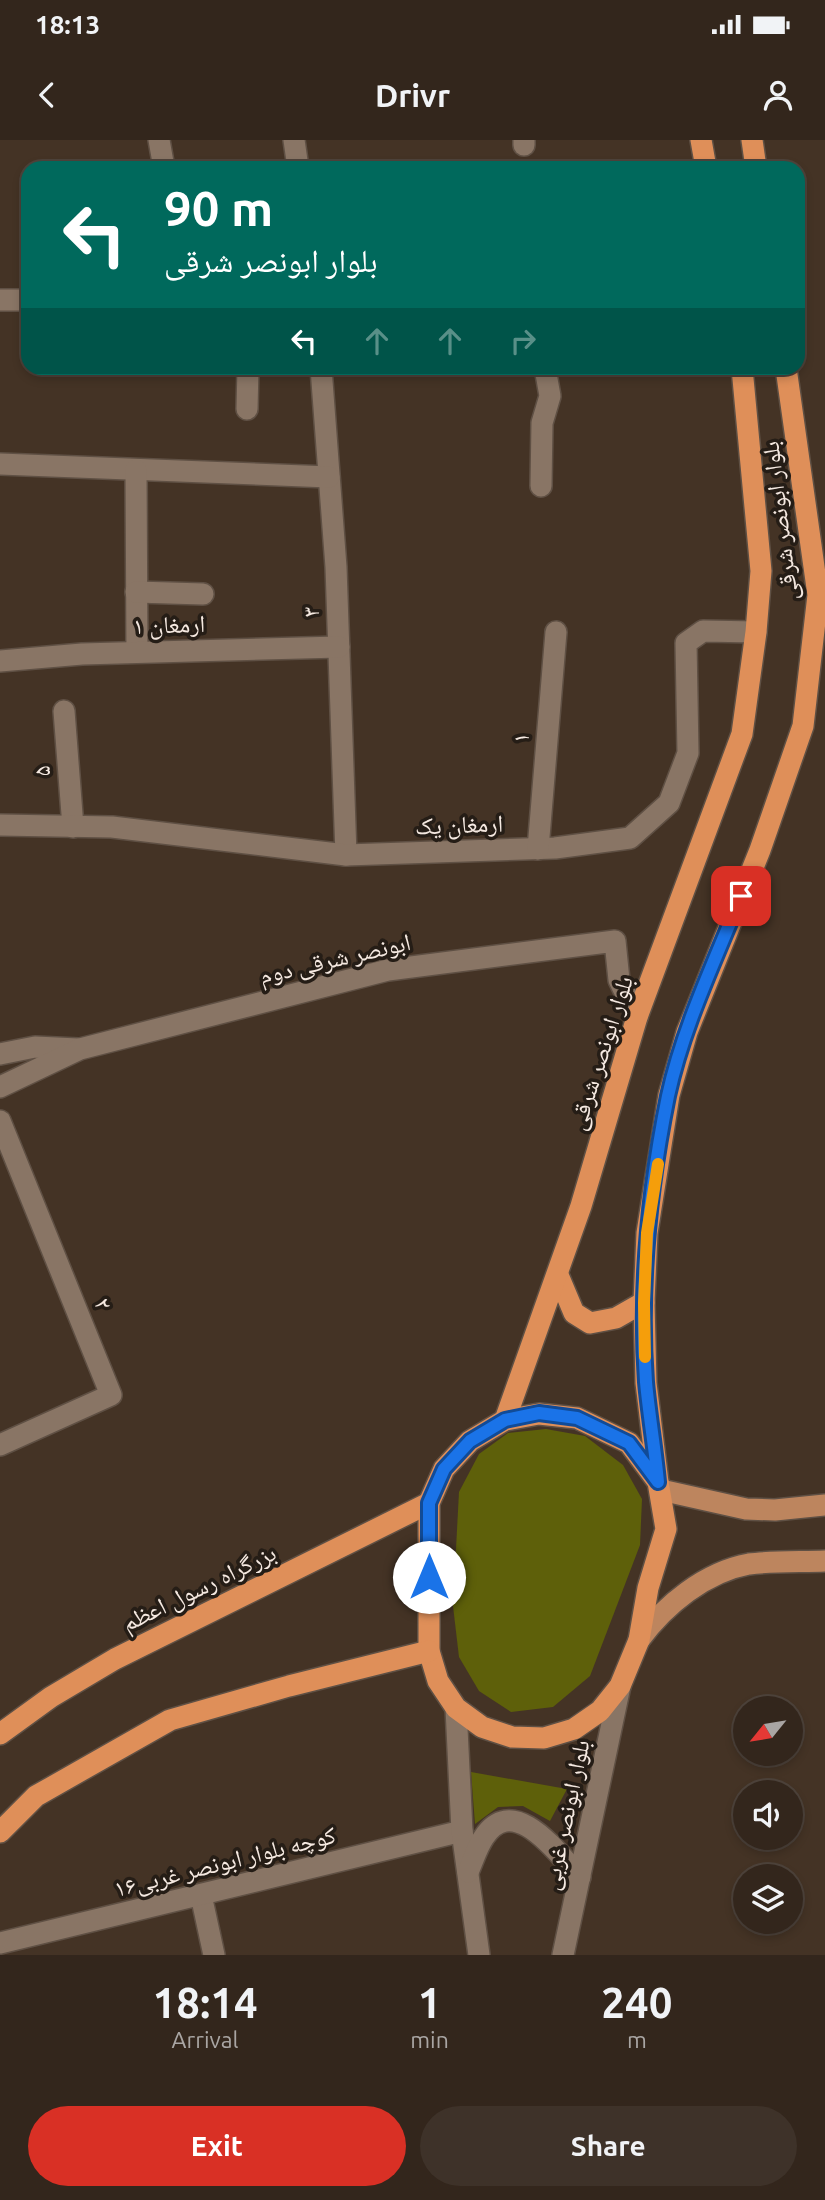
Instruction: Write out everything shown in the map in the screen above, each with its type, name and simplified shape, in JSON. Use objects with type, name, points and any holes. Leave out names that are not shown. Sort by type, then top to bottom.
[{"type":"highway","points":[[701,140],[705,161]]},
{"type":"highway","points":[[752,140],[755,161]]},
{"type":"highway","name":"بلوار ابونصر شرقی","points":[[505,1420],[581,1206],[637,1017],[742,734],[761,571],[743,375]]},
{"type":"highway","name":"بلوار ابونصر شرقی","points":[[456,1708],[482,1727],[512,1737],[544,1738],[574,1729],[600,1711],[620,1686],[639,1640],[648,1588],[666,1529],[646,1383],[644,1303],[647,1233],[669,1095],[687,1032],[760,849],[803,726],[818,595],[787,375]]},
{"type":"highway","points":[[558,1275],[574,1313],[590,1323],[616,1318],[644,1303]]},
{"type":"highway","points":[[456,1708],[438,1681],[429,1651],[429,1503],[444,1469],[470,1441],[505,1420],[539,1413],[577,1418],[629,1443],[660,1486]]},
{"type":"highway","name":"بزرگراه رسول اعظم","points":[[0,1734],[51,1697],[115,1660],[429,1503]]},
{"type":"highway","points":[[0,1832],[37,1796],[170,1720],[289,1686],[429,1651]]},
{"type":"main road","points":[[660,1486],[746,1509],[825,1506]]},
{"type":"main road","points":[[639,1640],[666,1610],[697,1586],[731,1569],[750,1564],[825,1561]]},
{"type":"street","points":[[159,140],[163,161]]},
{"type":"street","points":[[294,140],[297,161]]},
{"type":"street","points":[[0,300],[21,300]]},
{"type":"street","points":[[247,409],[248,375]]},
{"type":"street","name":"۳","points":[[322,375],[336,568],[346,855]]},
{"type":"street","points":[[541,486],[542,423],[550,396],[546,375]]},
{"type":"street","points":[[0,464],[329,477]]},
{"type":"street","points":[[136,470],[136,652]]},
{"type":"street","points":[[136,592],[203,594]]},
{"type":"street","name":"ارمغان یک","points":[[0,825],[111,827],[346,855],[538,849],[630,838],[669,803],[688,753],[686,643],[703,631],[756,632]]},
{"type":"street","name":"۱","points":[[538,849],[556,632]]},
{"type":"street","name":"ارمغان ۱","points":[[0,661],[82,654],[339,647]]},
{"type":"street","name":"۵","points":[[64,711],[73,827]]},
{"type":"street","name":"ابونصر شرقی دوم","points":[[0,1087],[80,1049],[388,970],[615,942],[619,980],[637,1017]]},
{"type":"street","points":[[0,1054],[35,1047],[80,1049]]},
{"type":"street","name":"۲","points":[[0,1121],[111,1395],[0,1445]]},
{"type":"street","name":"بلوار ابونصر غربی","points":[[563,1955],[620,1686]]},
{"type":"street","points":[[456,1708],[462,1831],[479,1955]]},
{"type":"street","points":[[468,1872],[485,1835],[501,1822],[521,1822],[538,1832],[580,1877]]},
{"type":"street","name":"کوچه بلوار ابونصر غربی۱۶","points":[[0,1944],[462,1831]]},
{"type":"street","points":[[201,1895],[214,1955]]},
{"type":"shaded area","points":[[546,1429],[585,1436],[623,1465],[642,1499],[640,1545],[590,1676],[553,1707],[511,1712],[479,1691],[459,1657],[453,1606],[459,1492],[479,1454],[508,1433]]},
{"type":"shaded area","points":[[471,1772],[567,1789],[550,1821],[523,1806],[498,1807],[475,1824]]},
{"type":"slow traffic","points":[[645,1357],[647,1233],[658,1164]]},
{"type":"route","points":[[429,1577],[429,1503],[444,1469],[470,1441],[505,1420],[539,1413],[577,1418],[629,1443],[658,1482],[646,1383],[644,1303],[647,1233],[669,1095],[687,1032],[741,896]]}]
